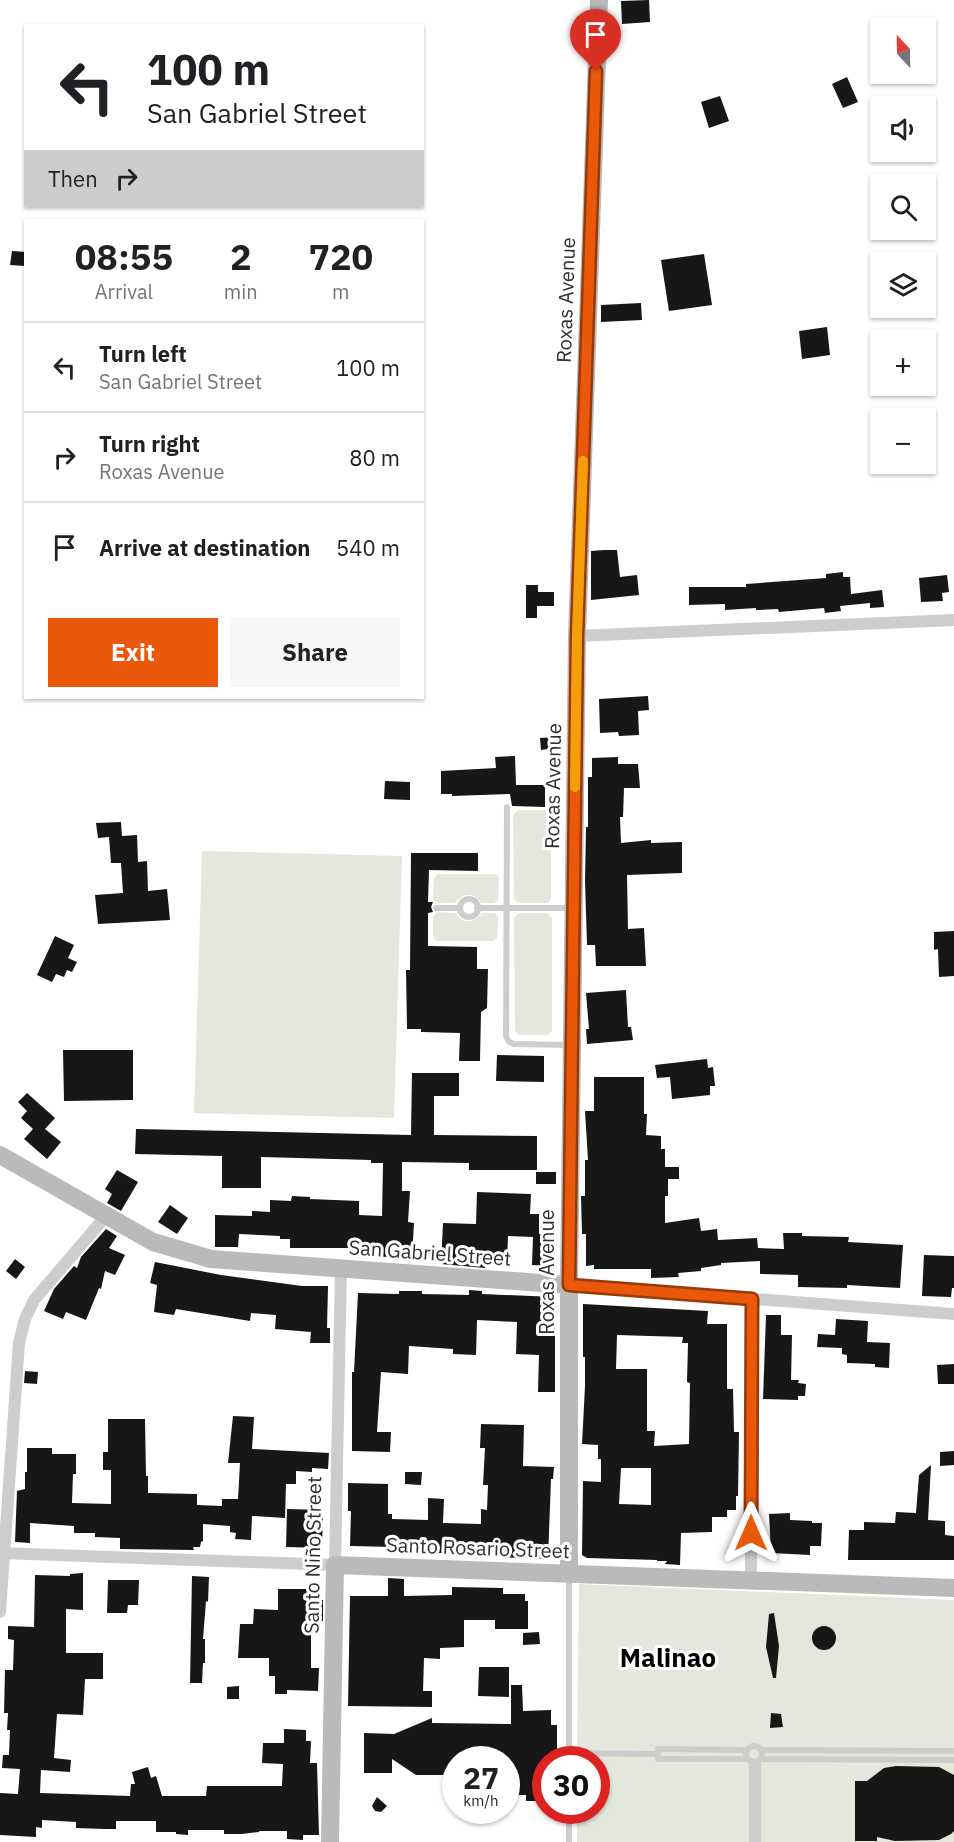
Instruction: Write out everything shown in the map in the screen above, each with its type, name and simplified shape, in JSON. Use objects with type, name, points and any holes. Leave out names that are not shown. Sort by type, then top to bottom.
[{"type":"main road","name":"Roxas Avenue","points":[[569,1574],[569,1285],[577,636],[599,0]]},
{"type":"main road","name":"San Gabriel Street","points":[[0,1155],[153,1242],[211,1259],[569,1285]]},
{"type":"main road","name":"Santo Rosario Street","points":[[336,1565],[954,1588]]},
{"type":"main road","name":"Santo Niño Street","points":[[330,1842],[336,1565]]},
{"type":"street","points":[[577,636],[954,620]]},
{"type":"street","points":[[0,1612],[2,1553],[19,1343],[25,1319],[34,1300],[106,1216]]},
{"type":"street","name":"Santo Niño Street","points":[[336,1565],[341,1269]]},
{"type":"street","name":"San Gabriel Street","points":[[569,1285],[954,1314]]},
{"type":"street","points":[[751,1580],[752,1299]]},
{"type":"street","name":"Santo Rosario Street","points":[[2,1553],[336,1565]]},
{"type":"lane","points":[[507,807],[507,1038],[514,1044],[572,1045]]},
{"type":"lane","points":[[469,900],[476,903],[477,908],[474,915],[468,917],[461,913],[460,908],[462,903],[469,900]]},
{"type":"lane","points":[[436,908],[460,908]]},
{"type":"lane","points":[[477,908],[574,908]]},
{"type":"lane","points":[[569,1574],[569,1746]]},
{"type":"lane","points":[[954,1750],[761,1750],[753,1745],[747,1750],[658,1749],[658,1759],[954,1760]]},
{"type":"lane","points":[[747,1750],[746,1755],[754,1760]]},
{"type":"lane","points":[[754,1760],[762,1755],[761,1750]]},
{"type":"lane","points":[[610,1755],[658,1754]]},
{"type":"lane","points":[[752,1842],[754,1760]]},
{"type":"lane","points":[[754,1760],[758,1842]]},
{"type":"lane","points":[[569,1824],[569,1842]]},
{"type":"shaded area","points":[[518,810],[546,810],[551,814],[551,899],[548,903],[518,903],[514,899],[513,815]]},
{"type":"shaded area","points":[[202,851],[402,856],[394,1118],[194,1113]]},
{"type":"shaded area","points":[[438,874],[496,874],[499,878],[498,900],[494,903],[481,903],[475,897],[468,895],[461,897],[455,903],[437,903],[433,899],[434,879]]},
{"type":"shaded area","points":[[437,912],[456,913],[465,921],[472,921],[482,913],[495,913],[498,917],[497,938],[493,941],[436,941],[433,937],[433,917]]},
{"type":"shaded area","points":[[519,913],[547,913],[552,918],[552,1031],[547,1035],[518,1035],[515,1031],[514,918]]},
{"type":"shaded area","points":[[579,1584],[954,1600],[954,1842],[577,1842],[577,1824],[610,1824],[610,1746],[577,1746]]},
{"type":"shaded area","points":[[824,1628],[832,1633],[833,1637],[828,1645],[824,1646],[816,1641],[815,1637],[820,1629]]},
{"type":"building","points":[[649,0],[650,22],[622,24],[621,1]]},
{"type":"building","points":[[847,77],[858,102],[843,108],[832,84]]},
{"type":"building","points":[[720,96],[729,121],[709,128],[701,102]]},
{"type":"building","points":[[12,251],[24,252],[24,266],[10,265]]},
{"type":"building","points":[[704,254],[712,305],[669,311],[661,260]]},
{"type":"building","points":[[641,303],[642,320],[601,322],[601,305]]},
{"type":"building","points":[[827,327],[830,355],[802,359],[799,331]]},
{"type":"building","points":[[617,550],[620,577],[637,575],[639,595],[591,600],[591,551]]},
{"type":"building","points":[[843,572],[843,577],[850,577],[851,594],[882,590],[884,607],[870,608],[870,603],[840,606],[841,611],[825,613],[824,608],[779,612],[778,609],[756,610],[756,608],[725,610],[725,604],[689,605],[689,587],[746,587],[746,584],[826,578],[826,574]]},
{"type":"building","points":[[947,575],[949,592],[942,593],[943,601],[921,602],[919,578]]},
{"type":"building","points":[[526,585],[538,585],[538,592],[554,592],[554,606],[537,606],[537,618],[526,618]]},
{"type":"building","points":[[648,696],[649,710],[638,711],[639,735],[619,736],[618,732],[600,733],[599,699]]},
{"type":"building","points":[[555,737],[555,748],[541,750],[540,738]]},
{"type":"building","points":[[515,756],[516,785],[545,785],[545,807],[512,806],[510,794],[452,796],[452,794],[441,794],[441,771],[496,768],[495,757]]},
{"type":"building","points":[[618,757],[618,764],[638,764],[640,788],[624,788],[623,817],[620,817],[621,843],[651,840],[651,843],[682,842],[682,873],[627,875],[628,929],[644,928],[646,966],[596,966],[595,945],[587,945],[585,881],[588,777],[592,777],[592,758]]},
{"type":"building","points":[[385,781],[410,782],[410,800],[384,799]]},
{"type":"building","points":[[121,822],[122,836],[137,835],[138,862],[147,861],[148,891],[167,889],[170,920],[98,924],[95,895],[123,893],[121,863],[111,863],[109,837],[98,838],[96,823]]},
{"type":"building","points":[[411,853],[478,853],[478,871],[429,870],[428,902],[433,902],[431,907],[433,912],[428,913],[428,946],[477,947],[477,969],[488,969],[487,1008],[481,1012],[480,1061],[459,1061],[460,1033],[421,1032],[421,1029],[407,1029],[406,970],[410,970]]},
{"type":"building","points":[[954,931],[954,976],[939,977],[938,949],[934,950],[934,932]]},
{"type":"building","points":[[55,936],[74,945],[68,958],[77,962],[72,972],[67,970],[64,977],[56,974],[52,982],[37,975]]},
{"type":"building","points":[[626,990],[628,1027],[631,1027],[633,1040],[587,1044],[586,1029],[589,1029],[586,993]]},
{"type":"building","points":[[63,1050],[133,1050],[133,1100],[64,1101]]},
{"type":"building","points":[[497,1055],[544,1056],[544,1082],[496,1081]]},
{"type":"building","points":[[707,1059],[708,1068],[713,1067],[715,1086],[710,1086],[710,1095],[672,1099],[670,1077],[657,1078],[655,1065]]},
{"type":"building","points":[[412,1073],[459,1073],[459,1096],[434,1096],[434,1135],[537,1136],[537,1170],[469,1170],[469,1163],[402,1162],[402,1191],[410,1191],[408,1222],[414,1223],[412,1258],[366,1256],[366,1253],[355,1253],[356,1248],[290,1248],[290,1239],[280,1239],[280,1236],[239,1234],[238,1247],[215,1247],[215,1215],[252,1216],[252,1211],[270,1212],[270,1200],[291,1201],[292,1196],[359,1201],[359,1215],[382,1216],[383,1163],[371,1163],[371,1160],[261,1157],[261,1188],[222,1188],[222,1156],[135,1154],[136,1129],[411,1135]]},
{"type":"building","points":[[594,1077],[644,1077],[646,1135],[661,1136],[661,1149],[665,1149],[665,1167],[679,1167],[679,1179],[668,1179],[668,1196],[665,1196],[665,1223],[699,1218],[701,1231],[717,1229],[718,1240],[757,1238],[758,1248],[784,1249],[783,1233],[802,1233],[802,1236],[849,1237],[848,1242],[903,1245],[900,1288],[847,1285],[847,1288],[798,1287],[798,1275],[760,1274],[760,1261],[721,1263],[721,1265],[701,1268],[701,1271],[678,1273],[679,1277],[651,1278],[651,1269],[594,1269],[594,1265],[586,1266],[586,1234],[582,1234],[581,1196],[585,1196],[585,1160],[588,1160],[585,1111],[594,1111]]},
{"type":"building","points":[[27,1093],[55,1118],[45,1129],[61,1142],[47,1159],[24,1139],[33,1129],[21,1118],[27,1111],[18,1102]]},
{"type":"building","points":[[117,1170],[138,1182],[121,1211],[107,1203],[112,1194],[105,1189]]},
{"type":"building","points":[[536,1172],[556,1172],[556,1184],[536,1184]]},
{"type":"building","points":[[477,1192],[531,1194],[530,1214],[539,1214],[539,1234],[552,1235],[550,1266],[532,1265],[533,1237],[508,1236],[507,1262],[485,1261],[485,1268],[441,1264],[443,1223],[476,1224]]},
{"type":"building","points":[[170,1205],[188,1218],[177,1234],[158,1222]]},
{"type":"building","points":[[106,1229],[117,1236],[109,1248],[125,1255],[115,1275],[105,1271],[101,1289],[99,1288],[86,1320],[66,1312],[63,1319],[44,1311],[54,1289],[74,1266],[77,1268],[81,1257]]},
{"type":"building","points":[[924,1255],[954,1256],[954,1288],[952,1288],[951,1297],[922,1296]]},
{"type":"building","points":[[15,1259],[25,1267],[16,1279],[6,1271]]},
{"type":"building","points":[[155,1262],[221,1275],[302,1286],[328,1286],[327,1328],[330,1328],[330,1343],[310,1343],[311,1332],[275,1329],[276,1315],[251,1313],[250,1321],[176,1309],[174,1315],[154,1312],[157,1285],[150,1283]]},
{"type":"building","points":[[469,1290],[482,1291],[482,1294],[555,1297],[555,1392],[538,1392],[539,1355],[516,1354],[517,1322],[477,1320],[476,1355],[453,1354],[453,1349],[409,1346],[408,1374],[381,1372],[377,1432],[391,1432],[390,1452],[352,1451],[352,1372],[354,1372],[358,1293],[399,1294],[399,1291],[422,1291],[422,1294],[469,1295]]},
{"type":"building","points":[[583,1304],[708,1311],[707,1324],[727,1324],[727,1389],[733,1389],[734,1432],[739,1432],[736,1510],[727,1510],[727,1517],[712,1517],[712,1532],[681,1533],[680,1565],[665,1564],[667,1561],[587,1558],[582,1555],[583,1481],[601,1482],[601,1459],[598,1459],[598,1445],[582,1444],[585,1386],[585,1357],[583,1357]],"holes":[[[617,1335],[683,1337],[682,1343],[688,1343],[689,1444],[654,1446],[655,1431],[647,1431],[647,1369],[616,1369]],[[621,1468],[651,1468],[651,1505],[619,1504]]]},
{"type":"building","points":[[766,1315],[781,1315],[781,1335],[792,1335],[791,1380],[799,1380],[798,1383],[806,1384],[805,1396],[798,1396],[798,1400],[763,1399]]},
{"type":"building","points":[[836,1319],[868,1321],[867,1342],[890,1343],[889,1368],[875,1367],[875,1364],[847,1363],[847,1355],[842,1354],[842,1348],[817,1347],[818,1334],[835,1335]]},
{"type":"building","points":[[954,1364],[954,1384],[938,1384],[937,1365]]},
{"type":"building","points":[[25,1371],[38,1372],[37,1384],[24,1383]]},
{"type":"building","points":[[233,1416],[254,1417],[252,1449],[329,1453],[328,1469],[312,1468],[312,1472],[296,1471],[296,1484],[286,1484],[285,1518],[252,1516],[251,1540],[235,1539],[236,1533],[230,1532],[230,1526],[203,1524],[203,1541],[200,1547],[193,1547],[194,1550],[120,1549],[120,1538],[95,1537],[95,1533],[74,1533],[74,1526],[30,1523],[30,1543],[15,1542],[17,1491],[25,1489],[27,1448],[52,1448],[52,1454],[76,1454],[72,1503],[111,1504],[111,1470],[103,1470],[103,1452],[108,1452],[108,1419],[145,1419],[148,1493],[197,1494],[197,1505],[222,1506],[222,1499],[238,1499],[240,1463],[228,1463]]},
{"type":"building","points":[[481,1424],[524,1425],[523,1466],[554,1467],[553,1479],[551,1479],[548,1559],[497,1557],[497,1552],[394,1554],[394,1547],[350,1546],[351,1511],[348,1511],[348,1483],[388,1484],[388,1514],[392,1514],[392,1519],[428,1520],[428,1498],[444,1499],[443,1523],[481,1524],[481,1509],[487,1510],[488,1485],[483,1485],[485,1448],[480,1448]]},
{"type":"building","points":[[954,1451],[954,1465],[940,1466],[940,1452]]},
{"type":"building","points":[[931,1465],[928,1520],[945,1521],[945,1535],[954,1536],[954,1560],[848,1560],[849,1530],[864,1530],[864,1522],[895,1523],[896,1512],[916,1513],[919,1475]]},
{"type":"building","points":[[405,1472],[422,1472],[421,1485],[405,1484]]},
{"type":"building","points":[[287,1509],[323,1510],[322,1548],[286,1547]]},
{"type":"building","points":[[790,1513],[790,1520],[822,1523],[821,1546],[810,1546],[810,1555],[771,1553],[769,1514]]},
{"type":"building","points":[[83,1573],[83,1610],[66,1609],[66,1653],[103,1653],[103,1679],[85,1679],[83,1715],[57,1714],[54,1758],[71,1760],[70,1772],[41,1770],[40,1793],[130,1796],[131,1784],[135,1784],[132,1772],[148,1767],[151,1778],[156,1776],[162,1796],[206,1796],[207,1786],[282,1786],[283,1764],[262,1763],[263,1743],[284,1743],[284,1729],[306,1730],[306,1741],[311,1741],[310,1763],[317,1763],[319,1835],[303,1835],[303,1840],[287,1839],[287,1831],[224,1834],[224,1830],[188,1830],[188,1835],[176,1834],[176,1832],[156,1832],[156,1821],[116,1821],[116,1829],[105,1829],[76,1828],[76,1822],[42,1820],[42,1828],[36,1827],[36,1837],[0,1835],[0,1793],[18,1794],[20,1769],[2,1768],[3,1755],[9,1755],[10,1730],[7,1730],[8,1713],[4,1713],[5,1670],[13,1670],[14,1640],[8,1639],[8,1626],[34,1627],[35,1575],[70,1576],[70,1574]]},
{"type":"building","points":[[192,1576],[209,1577],[203,1639],[205,1639],[205,1663],[203,1663],[202,1683],[190,1683]]},
{"type":"building","points":[[388,1578],[404,1579],[404,1596],[452,1595],[452,1587],[503,1588],[503,1594],[525,1594],[525,1601],[528,1601],[528,1629],[495,1629],[495,1620],[464,1620],[464,1647],[440,1648],[440,1659],[424,1658],[423,1691],[432,1691],[432,1707],[348,1706],[350,1596],[388,1596]]},
{"type":"building","points":[[108,1580],[139,1580],[138,1605],[128,1605],[127,1613],[107,1613]]},
{"type":"building","points":[[278,1589],[314,1589],[313,1600],[323,1600],[323,1621],[315,1621],[314,1625],[311,1625],[311,1668],[319,1668],[318,1691],[287,1690],[287,1694],[275,1694],[275,1676],[269,1676],[269,1658],[238,1658],[240,1624],[253,1624],[254,1609],[278,1610]]},
{"type":"building","points":[[774,1613],[779,1646],[776,1678],[773,1678],[766,1647],[769,1614]]},
{"type":"building","points":[[824,1626],[833,1629],[836,1638],[833,1647],[824,1650],[815,1647],[812,1638],[815,1629]]},
{"type":"building","points":[[539,1632],[540,1644],[523,1645],[523,1633]]},
{"type":"building","points":[[479,1667],[509,1667],[509,1697],[478,1696]]},
{"type":"building","points":[[511,1685],[522,1685],[523,1711],[551,1710],[551,1725],[557,1725],[557,1746],[532,1746],[532,1801],[526,1801],[526,1795],[520,1795],[520,1746],[442,1746],[442,1775],[416,1775],[392,1759],[392,1773],[364,1773],[364,1733],[394,1734],[432,1718],[432,1723],[511,1724]]},
{"type":"building","points":[[239,1686],[239,1699],[227,1699],[227,1687]]},
{"type":"building","points":[[771,1713],[781,1714],[783,1727],[770,1728]]},
{"type":"building","points":[[939,1767],[954,1775],[954,1831],[951,1834],[939,1840],[895,1841],[877,1837],[877,1841],[855,1841],[855,1781],[867,1781],[884,1768]]},
{"type":"building","points":[[377,1797],[387,1806],[381,1812],[375,1811],[372,1806]]},
{"type":"slow traffic","points":[[575,787],[583,461]]},
{"type":"district","name":"Malinao","points":[[668,1658]]},
{"type":"route","points":[[596,71],[577,636],[569,1285],[752,1299],[751,1533]]}]
